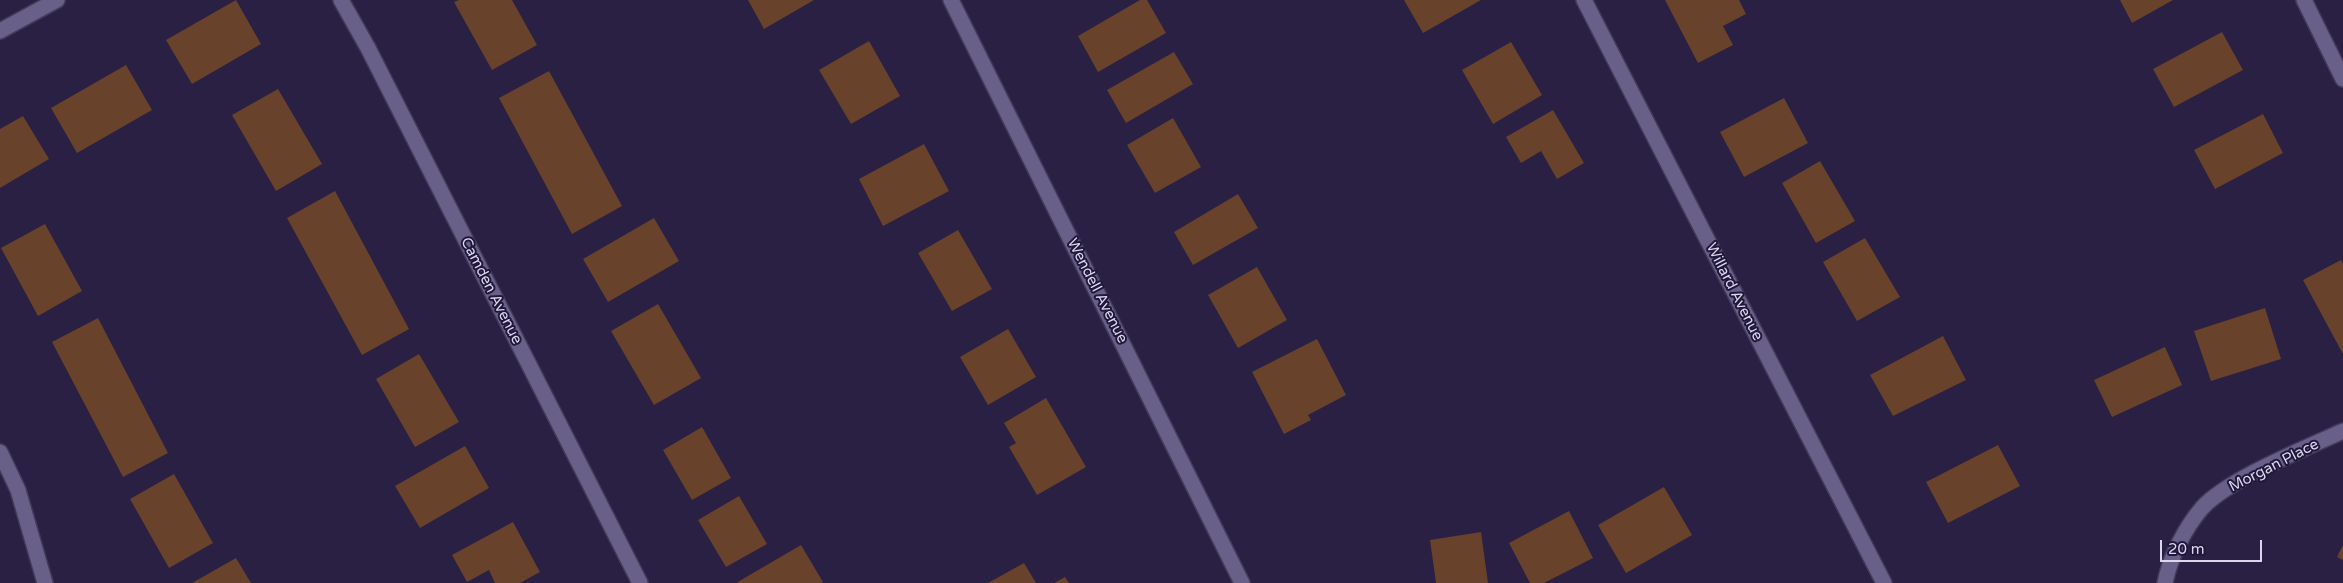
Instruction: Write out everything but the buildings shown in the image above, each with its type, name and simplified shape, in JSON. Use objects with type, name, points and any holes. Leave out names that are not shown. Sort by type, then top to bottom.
[{"type":"street","points":[[0,31],[57,0]]},
{"type":"street","name":"Camden Avenue","points":[[341,0],[368,48],[640,583]]},
{"type":"street","name":"Wendell Avenue","points":[[952,0],[1242,583]]},
{"type":"street","name":"Willard Avenue","points":[[1584,0],[1884,583]]},
{"type":"street","points":[[2304,0],[2343,79]]},
{"type":"street","name":"Morgan Place","points":[[2165,583],[2181,539],[2203,507],[2231,486],[2343,431]]},
{"type":"street","points":[[0,452],[18,490],[45,583]]}]
